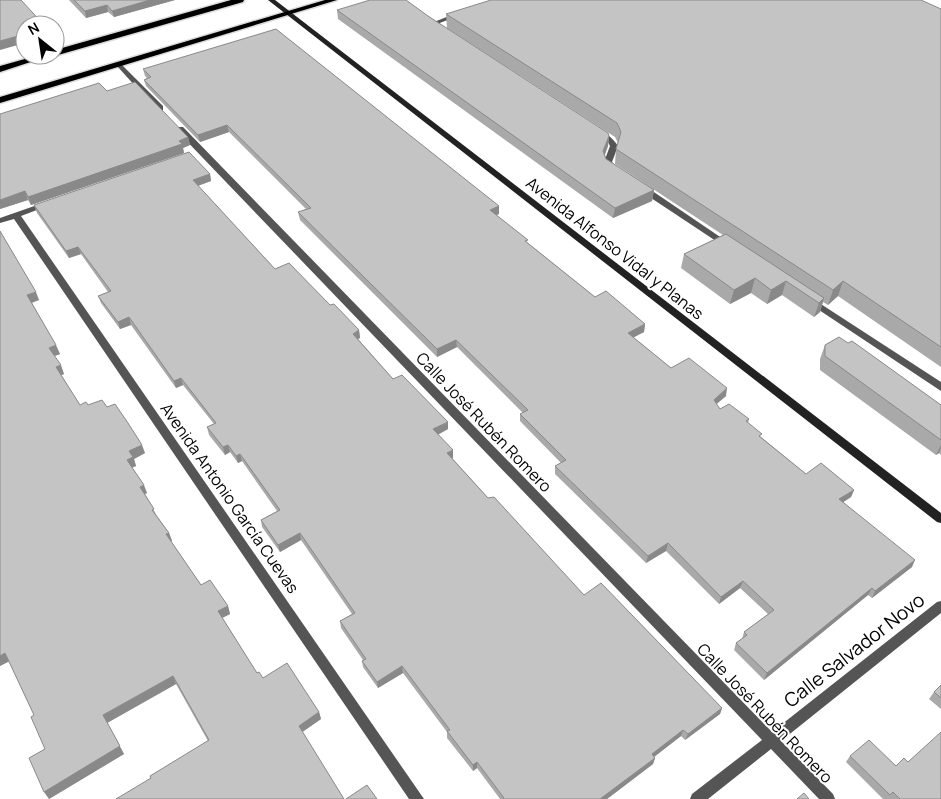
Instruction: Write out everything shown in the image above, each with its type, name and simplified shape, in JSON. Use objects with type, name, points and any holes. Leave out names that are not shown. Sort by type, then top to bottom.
[{"type":"main road","points":[[65,50],[240,0]]},
{"type":"main road","name":"Avenida Alfonso Vidal y Planas","points":[[271,0],[941,519]]},
{"type":"main road","points":[[0,100],[332,0]]},
{"type":"main road","points":[[0,69],[15,65]]},
{"type":"street","points":[[449,35],[432,24],[470,10]]},
{"type":"street","name":"Calle José Rubén Romero","points":[[119,65],[170,119],[196,152],[828,799]]},
{"type":"street","points":[[586,125],[611,141],[614,146],[608,162],[610,166],[626,177]]},
{"type":"street","points":[[634,182],[737,251]]},
{"type":"street","points":[[0,221],[53,202]]},
{"type":"street","name":"Avenida Antonio García Cuevas","points":[[16,215],[417,799]]},
{"type":"street","points":[[802,294],[941,387]]},
{"type":"street","name":"Calle Salvador Novo","points":[[697,799],[770,739],[941,606]]},
{"type":"building","points":[[0,0],[21,0],[35,15],[15,15],[15,37],[0,41]]},
{"type":"building","points":[[74,0],[150,0],[112,11],[107,5],[85,11]]},
{"type":"building","points":[[370,0],[406,0],[608,133],[609,136],[603,151],[606,159],[654,190],[615,208],[337,10]]},
{"type":"building","points":[[491,0],[921,0],[941,9],[941,347],[843,281],[833,290],[616,149],[621,132],[617,123],[446,14]]},
{"type":"building","points":[[276,29],[499,206],[490,210],[528,240],[525,241],[595,297],[606,291],[645,324],[628,333],[671,368],[689,358],[727,388],[714,400],[720,409],[729,404],[749,419],[746,421],[762,434],[759,436],[806,474],[821,463],[854,490],[839,499],[915,560],[875,591],[872,588],[767,673],[736,643],[747,635],[744,632],[774,610],[743,581],[721,597],[668,543],[648,556],[555,466],[566,460],[520,414],[528,410],[456,340],[437,349],[298,212],[311,208],[227,125],[198,135],[144,80],[151,77],[143,69]]},
{"type":"building","points":[[135,82],[188,137],[179,141],[182,144],[28,197],[25,191],[0,200],[0,114],[99,83],[107,91]]},
{"type":"building","points":[[189,152],[210,174],[193,180],[275,269],[289,263],[330,305],[334,304],[359,330],[353,334],[393,379],[402,375],[448,422],[433,429],[453,450],[447,453],[488,498],[494,497],[584,595],[601,583],[722,708],[688,734],[683,730],[652,754],[655,758],[600,799],[503,799],[477,762],[473,765],[447,731],[450,730],[402,666],[377,682],[362,661],[366,659],[340,621],[355,613],[300,533],[278,545],[261,520],[280,510],[240,454],[236,456],[228,445],[223,447],[207,427],[216,423],[181,378],[174,381],[129,317],[118,322],[98,296],[111,291],[78,247],[66,251],[34,205]]},
{"type":"building","points":[[0,231],[36,292],[27,295],[56,345],[49,348],[61,365],[56,367],[80,405],[86,402],[88,405],[102,400],[107,407],[115,404],[128,423],[142,445],[129,451],[133,457],[127,460],[144,485],[140,487],[154,509],[152,510],[169,533],[166,534],[201,585],[210,580],[228,606],[218,611],[257,673],[259,672],[263,678],[287,663],[319,712],[299,726],[344,799],[116,799],[209,740],[173,676],[103,715],[120,746],[44,792],[29,758],[45,749],[31,717],[34,715],[5,653],[0,656]]},
{"type":"building","points":[[726,234],[824,298],[819,303],[786,281],[771,290],[755,278],[734,290],[684,254]]},
{"type":"building","points":[[839,337],[848,343],[852,341],[941,405],[941,440],[825,356],[825,345]]},
{"type":"building","points":[[941,685],[941,698],[934,692]]},
{"type":"building","points":[[941,732],[941,799],[900,799],[893,792],[890,795],[850,756],[869,740],[896,766],[904,758],[908,762]]},
{"type":"building","points":[[367,785],[377,799],[346,799]]},
{"type":"building","points":[[804,793],[809,799],[797,799]]}]
